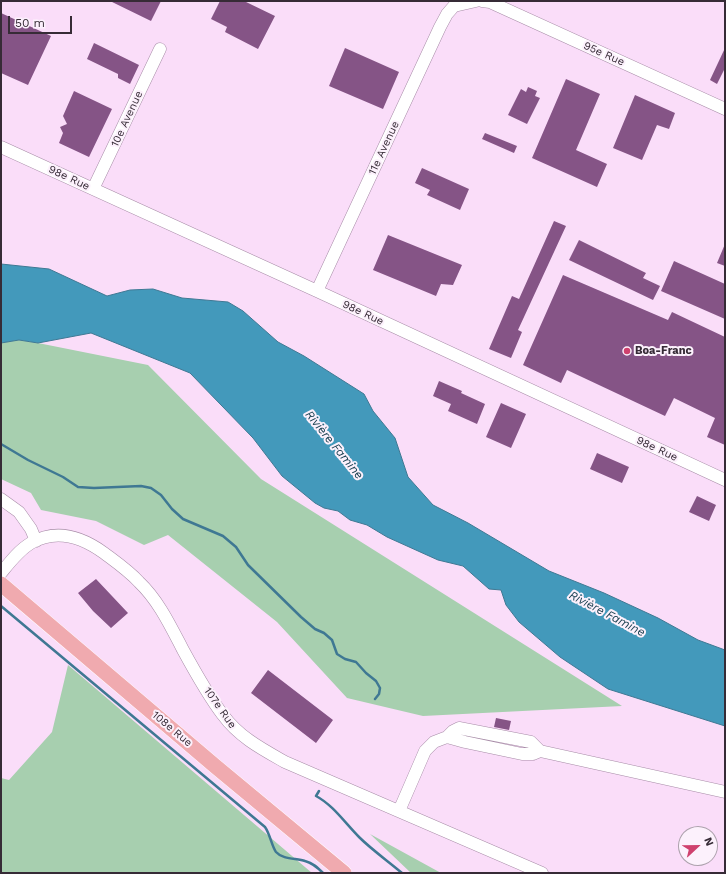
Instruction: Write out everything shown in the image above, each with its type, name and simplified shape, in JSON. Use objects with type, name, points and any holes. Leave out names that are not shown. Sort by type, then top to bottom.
[{"type":"main road","name":"108e Rue","points":[[1,584],[215,766],[344,873]]},
{"type":"street","points":[[453,4],[476,1]]},
{"type":"street","name":"95e Rue","points":[[482,1],[490,2],[725,109]]},
{"type":"street","name":"11e Avenue","points":[[317,291],[440,27],[453,4]]},
{"type":"street","name":"10e Avenue","points":[[93,189],[160,49]]},
{"type":"street","name":"98e Rue","points":[[1,147],[317,291],[725,480]]},
{"type":"street","points":[[3,505],[19,512],[31,529],[36,541]]},
{"type":"street","name":"107e Rue","points":[[1,573],[21,550],[50,535],[74,536],[94,546],[114,560],[140,582],[156,602],[212,700],[223,716],[239,734],[261,749],[285,762],[542,873]]},
{"type":"street","points":[[398,811],[425,751],[434,742],[447,737],[522,754],[533,754],[540,751],[725,792]]},
{"type":"green space","points":[[19,340],[148,365],[261,479],[622,706],[423,716],[347,698],[277,622],[168,535],[144,545],[96,521],[41,510],[31,493],[1,479],[1,343]]},
{"type":"green space","points":[[68,665],[312,873],[1,873],[1,778],[9,780],[52,732]]},
{"type":"green space","points":[[370,834],[441,873],[411,873]]},
{"type":"water","name":"Rivière Famine","points":[[1,264],[49,269],[107,296],[130,290],[153,289],[182,298],[228,302],[243,311],[278,342],[304,356],[364,394],[373,411],[395,438],[408,477],[433,505],[468,523],[549,571],[604,593],[658,618],[698,640],[725,650],[725,726],[608,689],[560,657],[519,622],[506,605],[501,590],[489,589],[463,566],[438,560],[387,537],[367,525],[350,520],[338,511],[324,508],[315,503],[282,476],[253,438],[190,373],[91,333],[38,343],[19,340],[1,343]]},
{"type":"building","points":[[110,1],[161,1],[151,21]]},
{"type":"building","points":[[220,1],[244,1],[275,16],[258,49],[225,32],[227,27],[211,19]]},
{"type":"building","points":[[1,13],[51,36],[28,85],[1,73]]},
{"type":"building","points":[[94,43],[139,65],[130,84],[118,78],[118,74],[87,59]]},
{"type":"building","points":[[345,48],[399,72],[383,109],[329,86]]},
{"type":"building","points":[[725,48],[725,68],[717,84],[710,80]]},
{"type":"building","points":[[566,79],[600,94],[576,150],[607,164],[597,187],[532,158]]},
{"type":"building","points":[[528,87],[537,91],[535,96],[540,98],[527,124],[508,115],[521,89],[526,92]]},
{"type":"building","points":[[74,91],[112,109],[89,157],[59,143],[63,133],[60,127],[67,124],[63,116]]},
{"type":"building","points":[[635,95],[675,113],[669,129],[657,125],[642,160],[613,148]]},
{"type":"building","points":[[485,133],[517,146],[514,153],[482,139]]},
{"type":"building","points":[[422,168],[469,189],[460,210],[427,195],[430,190],[415,183]]},
{"type":"building","points":[[554,221],[566,226],[518,330],[522,332],[511,358],[489,349],[512,296],[519,299]]},
{"type":"building","points":[[388,235],[462,265],[453,285],[441,284],[436,296],[373,270]]},
{"type":"building","points":[[579,240],[646,273],[643,278],[660,286],[653,300],[569,260]]},
{"type":"building","points":[[725,244],[725,266],[717,263]]},
{"type":"building","points":[[674,261],[725,284],[725,319],[661,291]]},
{"type":"building","name":"Boa-Franc","points":[[563,275],[668,320],[672,312],[725,337],[725,445],[707,437],[715,418],[674,398],[665,416],[567,370],[561,383],[523,365]]},
{"type":"building","points":[[439,381],[462,391],[461,393],[485,404],[477,424],[448,411],[451,404],[433,396]]},
{"type":"building","points":[[501,403],[526,414],[511,448],[486,437]]},
{"type":"building","points":[[597,453],[629,467],[622,483],[590,469]]},
{"type":"building","points":[[697,496],[716,505],[709,521],[689,512]]},
{"type":"building","points":[[96,579],[128,613],[111,628],[93,611],[78,593]]},
{"type":"building","points":[[268,670],[333,720],[316,743],[251,693]]},
{"type":"building","points":[[496,718],[511,721],[509,730],[494,727]]},
{"type":"waterway","points":[[1,444],[28,460],[63,477],[78,487],[94,488],[141,486],[151,488],[161,495],[172,509],[183,519],[223,536],[236,547],[248,565],[301,617],[315,629],[324,633],[332,640],[337,654],[345,659],[356,662],[376,681],[380,688],[379,694],[375,699]]},
{"type":"waterway","points":[[1,606],[265,827],[275,850],[279,855],[286,858],[308,862],[323,873]]},
{"type":"waterway","points":[[319,791],[316,796],[328,804],[364,842],[402,873]]},
{"type":"place","name":"Boa-Franc","points":[[627,351]]}]
